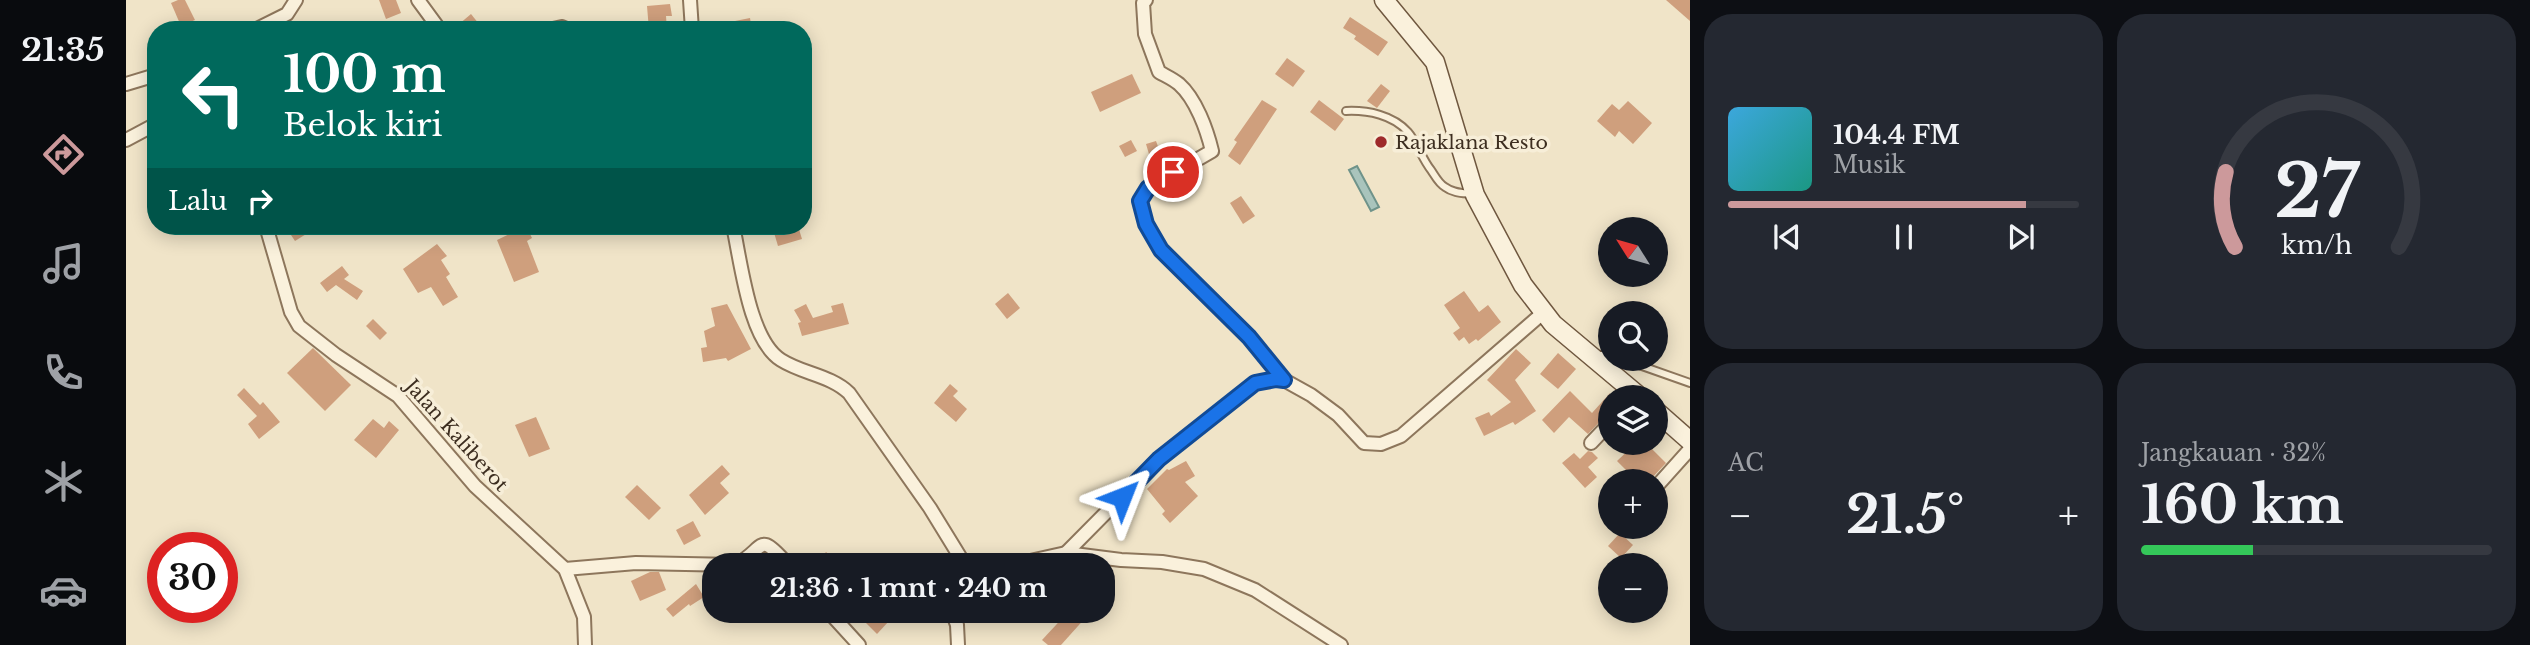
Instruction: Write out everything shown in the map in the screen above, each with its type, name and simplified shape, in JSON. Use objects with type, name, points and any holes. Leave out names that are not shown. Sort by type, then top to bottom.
[{"type":"street","points":[[272,21],[286,14],[296,0]]},
{"type":"street","points":[[418,0],[433,21]]},
{"type":"street","points":[[690,0],[691,21]]},
{"type":"street","points":[[1146,0],[1143,3],[1145,34],[1159,72],[1177,81],[1183,88],[1206,127],[1212,151],[1148,188],[1140,201],[1146,224],[1161,250],[1249,337],[1284,380]]},
{"type":"street","points":[[1384,0],[1435,62],[1475,195],[1523,285],[1553,324],[1598,353]]},
{"type":"street","points":[[126,84],[147,78]]},
{"type":"street","points":[[126,140],[147,129]]},
{"type":"street","name":"Jalan Kaliberot","points":[[269,235],[292,312],[299,326],[398,396],[475,486],[565,569],[584,617],[585,645]]},
{"type":"street","points":[[735,235],[753,314],[761,336],[781,360],[841,385],[849,393],[930,508],[958,553]]},
{"type":"street","points":[[1066,553],[1159,459],[1255,383],[1284,380],[1311,394],[1338,415],[1364,443],[1381,444],[1401,436],[1544,312]]},
{"type":"street","points":[[1615,371],[1627,385]]},
{"type":"street","points":[[1668,422],[1690,441]]},
{"type":"street","points":[[1591,443],[1598,436]]},
{"type":"street","points":[[1668,474],[1690,449]]},
{"type":"street","points":[[750,553],[759,545],[765,544],[771,545],[778,553]]},
{"type":"street","points":[[1115,558],[1203,569],[1255,590],[1341,645]]},
{"type":"street","points":[[565,569],[636,563],[702,564]]},
{"type":"street","points":[[839,623],[859,645]]},
{"type":"street","points":[[956,623],[958,645]]},
{"type":"lane","points":[[1346,111],[1358,110],[1394,121],[1408,132],[1421,157],[1442,186],[1455,192],[1475,195]]},
{"type":"lane","points":[[1656,371],[1690,383]]},
{"type":"water","points":[[1357,166],[1379,207],[1371,211],[1349,170]]},
{"type":"building","points":[[185,0],[195,20],[179,21],[171,3]]},
{"type":"building","points":[[379,0],[396,0],[401,13],[386,19]]},
{"type":"building","points":[[1666,0],[1690,0],[1690,21]]},
{"type":"building","points":[[670,4],[672,16],[666,16],[666,21],[648,21],[647,6]]},
{"type":"building","points":[[471,14],[477,21],[463,21]]},
{"type":"building","points":[[1350,17],[1388,42],[1378,56],[1343,28]]},
{"type":"building","points":[[1287,58],[1305,71],[1293,87],[1275,74]]},
{"type":"building","points":[[1132,74],[1141,93],[1100,112],[1091,92]]},
{"type":"building","points":[[1381,84],[1390,91],[1377,108],[1367,101]]},
{"type":"building","points":[[1262,100],[1277,109],[1240,165],[1228,156],[1237,142],[1234,140]]},
{"type":"building","points":[[1319,100],[1344,119],[1335,131],[1310,112]]},
{"type":"building","points":[[1628,101],[1652,123],[1633,144],[1619,131],[1615,137],[1597,121],[1612,104],[1619,110]]},
{"type":"building","points":[[1131,140],[1137,151],[1125,157],[1119,146]]},
{"type":"building","points":[[1156,141],[1160,152],[1172,148],[1176,162],[1154,171],[1146,144]]},
{"type":"building","points":[[1241,196],[1255,216],[1243,224],[1230,203]]},
{"type":"building","points":[[291,235],[305,235],[295,241]]},
{"type":"building","points":[[507,235],[530,235],[532,238],[527,241],[539,272],[514,282],[497,240]]},
{"type":"building","points":[[775,235],[801,235],[802,239],[778,246]]},
{"type":"building","points":[[437,244],[447,256],[441,260],[450,274],[446,277],[458,297],[443,306],[431,287],[418,293],[403,269]]},
{"type":"building","points":[[342,266],[349,275],[344,279],[363,291],[357,300],[336,285],[327,292],[320,283]]},
{"type":"building","points":[[1464,291],[1479,312],[1488,305],[1501,322],[1478,341],[1476,339],[1469,344],[1464,337],[1459,341],[1453,333],[1460,328],[1444,305]]},
{"type":"building","points":[[1008,293],[1020,308],[1007,319],[995,304]]},
{"type":"building","points":[[843,303],[849,324],[802,336],[798,323],[801,322],[794,310],[806,304],[813,318],[833,312],[831,306]]},
{"type":"building","points":[[727,304],[751,349],[728,361],[726,358],[703,362],[701,348],[707,347],[704,331],[715,326],[711,308]]},
{"type":"building","points":[[373,319],[387,333],[380,340],[366,326]]},
{"type":"building","points":[[313,348],[351,385],[325,411],[287,373]]},
{"type":"building","points":[[1516,349],[1531,363],[1515,380],[1536,411],[1515,425],[1513,422],[1484,436],[1475,418],[1489,412],[1491,416],[1511,402],[1487,380]]},
{"type":"building","points":[[1558,353],[1576,369],[1558,389],[1540,374]]},
{"type":"building","points":[[950,384],[958,391],[953,396],[967,409],[956,422],[934,403]]},
{"type":"building","points":[[244,388],[260,405],[263,402],[280,422],[259,439],[248,424],[257,416],[237,395]]},
{"type":"building","points":[[1570,391],[1592,413],[1598,406],[1598,423],[1588,434],[1569,417],[1554,433],[1542,420]]},
{"type":"building","points":[[536,417],[550,449],[529,457],[515,425]]},
{"type":"building","points":[[373,419],[384,428],[389,421],[399,430],[376,458],[354,440]]},
{"type":"building","points":[[1588,451],[1598,458],[1588,467],[1597,477],[1585,488],[1562,463],[1574,453],[1580,459]]},
{"type":"building","points":[[1623,455],[1658,455],[1666,463],[1660,469],[1625,469],[1617,461]]},
{"type":"building","points":[[1186,461],[1195,476],[1185,482],[1198,496],[1170,523],[1162,514],[1165,511],[1147,489],[1167,469]]},
{"type":"building","points":[[722,465],[730,474],[720,483],[729,493],[705,515],[689,495]]},
{"type":"building","points":[[637,485],[661,508],[649,520],[625,497]]},
{"type":"building","points":[[693,521],[701,536],[684,545],[676,530]]},
{"type":"building","points":[[1614,539],[1626,539],[1633,545],[1626,553],[1616,553],[1608,546]]},
{"type":"building","points":[[650,572],[659,572],[666,590],[640,601],[631,581]]},
{"type":"building","points":[[696,584],[702,594],[702,598],[690,606],[689,604],[673,617],[666,609]]},
{"type":"building","points":[[866,623],[887,623],[877,634]]},
{"type":"building","points":[[1058,623],[1081,623],[1061,645],[1048,645],[1042,640]]},
{"type":"place","name":"Rajaklana Resto","points":[[1381,142]]},
{"type":"route","points":[[1122,497],[1159,459],[1255,383],[1284,380],[1249,337],[1161,250],[1146,224],[1140,201],[1148,188],[1173,172]]}]
